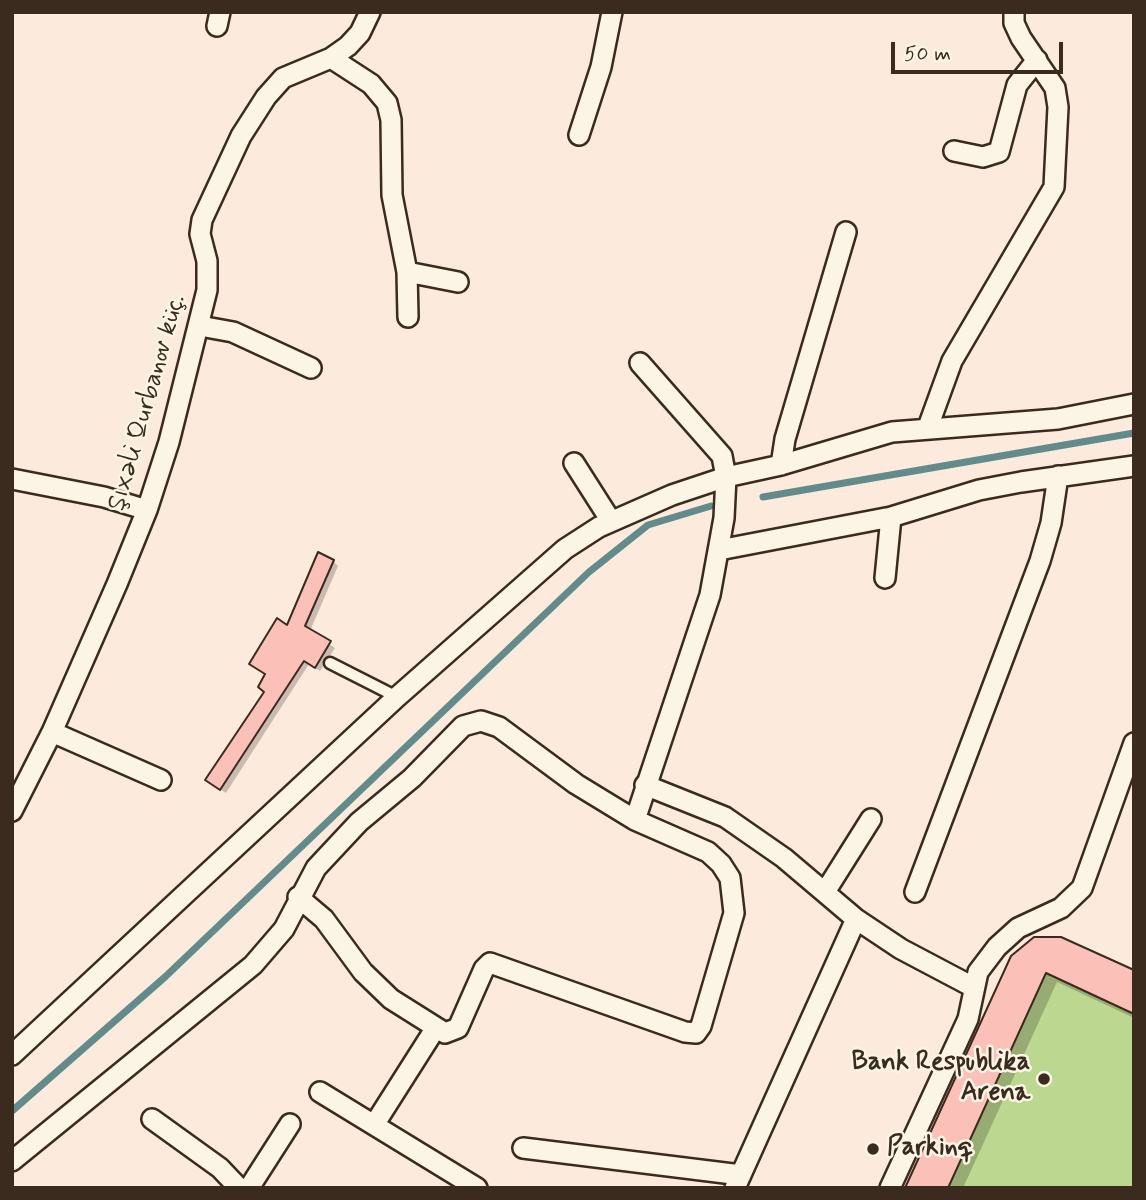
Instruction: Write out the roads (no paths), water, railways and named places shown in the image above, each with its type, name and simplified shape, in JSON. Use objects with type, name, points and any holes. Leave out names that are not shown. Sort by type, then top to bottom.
[{"type":"street","name":"Şıxəli Qurbanov küç.","points":[[12,811],[52,732],[147,510],[169,442],[207,290],[207,261],[200,234],[202,219],[241,136],[266,97],[284,78],[331,58],[360,33],[370,12]]},
{"type":"street","points":[[579,135],[601,67],[612,12]]},
{"type":"street","points":[[928,426],[952,360],[1054,187],[1058,107],[1055,88],[1021,38],[1014,23],[1014,12]]},
{"type":"street","points":[[331,58],[370,84],[387,103],[391,120],[392,195],[407,272],[408,317]]},
{"type":"street","points":[[954,151],[983,157],[999,152],[1017,85],[1037,60]]},
{"type":"street","points":[[781,465],[788,429],[846,232]]},
{"type":"street","points":[[407,272],[458,282]]},
{"type":"street","points":[[200,326],[233,332],[311,368]]},
{"type":"street","points":[[635,820],[710,595],[719,550],[726,477],[722,457],[640,363]]},
{"type":"street","points":[[12,1055],[397,697],[565,549],[611,521],[672,495],[726,477],[781,465],[892,432],[928,426],[1058,419],[1134,404]]},
{"type":"street","points":[[574,463],[611,521]]},
{"type":"street","points":[[719,550],[891,517],[979,491],[1058,476],[1134,466]]},
{"type":"street","points":[[915,892],[1040,561],[1051,523],[1058,476]]},
{"type":"street","points":[[12,479],[104,497],[147,510]]},
{"type":"street","points":[[885,578],[891,517]]},
{"type":"street","points":[[12,1161],[253,965],[284,929],[298,898],[316,868],[359,822],[412,778],[463,726],[481,721],[499,727],[576,784],[635,820],[708,852],[721,864],[730,878],[734,913],[701,1026],[696,1033],[685,1032],[491,963],[484,969],[458,1028],[445,1033],[391,999],[363,972],[324,919],[298,898]]},
{"type":"street","points":[[52,732],[161,780]]},
{"type":"street","points":[[890,1188],[968,1019],[973,988],[982,966],[997,947],[1018,928],[1061,908],[1082,888],[1134,743]]},
{"type":"street","points":[[645,785],[725,817],[784,858],[856,919],[901,949],[973,988]]},
{"type":"street","points":[[825,892],[871,819]]},
{"type":"street","points":[[523,1148],[738,1181],[856,919]]},
{"type":"street","points":[[374,1125],[435,1029]]},
{"type":"street","points":[[320,1092],[477,1188]]},
{"type":"street","points":[[152,1119],[220,1168],[239,1188]]},
{"type":"street","points":[[249,1188],[290,1124]]},
{"type":"lane","points":[[330,663],[397,697]]},
{"type":"waterway","points":[[763,497],[1134,433]]},
{"type":"waterway","points":[[12,1111],[165,977],[589,572],[648,525],[711,506]]},
{"type":"place","name":"Bank Respublika Arena","points":[[1044,1079]]},
{"type":"place","name":"Parkinq","points":[[873,1149]]}]
